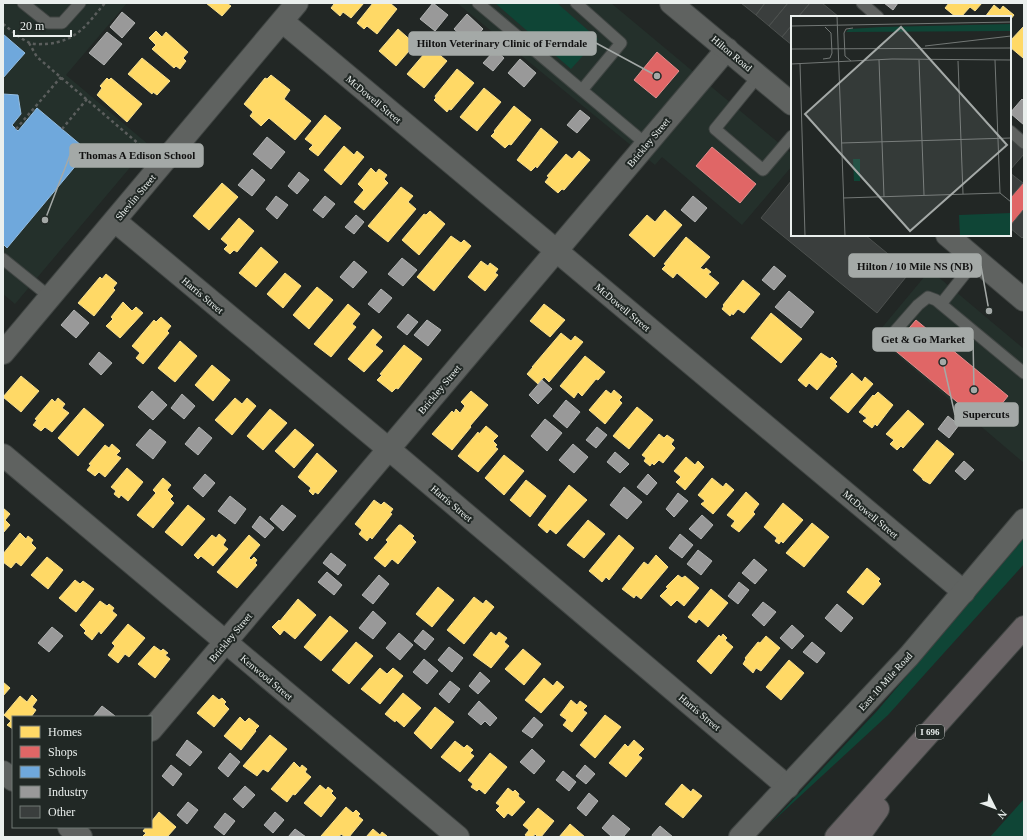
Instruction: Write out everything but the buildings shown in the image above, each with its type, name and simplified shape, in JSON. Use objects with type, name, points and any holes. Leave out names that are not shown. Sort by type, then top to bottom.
[{"type":"highway","name":"I 696","points":[[836,837],[1024,627]]},
{"type":"highway","points":[[858,837],[937,724]]},
{"type":"street","name":"Shevlin Street","points":[[3,353],[297,3]]},
{"type":"street","name":"Hilton Road","points":[[671,3],[791,103]]},
{"type":"street","name":"McDowell Street","points":[[282,21],[964,592]]},
{"type":"street","name":"Brickley Street","points":[[152,729],[727,49]]},
{"type":"street","name":"Harris Street","points":[[115,221],[388,449],[788,787]]},
{"type":"street","points":[[948,236],[1024,300]]},
{"type":"street","name":"Kenwood Street","points":[[3,455],[458,837]]},
{"type":"street","name":"East 10 Mile Road","points":[[740,837],[870,699],[964,592],[1024,520]]},
{"type":"street","points":[[3,772],[12,779]]},
{"type":"street","points":[[60,837],[67,828]]},
{"type":"street","points":[[69,828],[81,837]]},
{"type":"lane","points":[[23,3],[48,23],[62,23],[80,3]]},
{"type":"lane","points":[[478,3],[646,144]]},
{"type":"lane","points":[[576,3],[621,43],[582,90]]},
{"type":"lane","points":[[862,3],[877,16]]},
{"type":"lane","points":[[758,76],[715,129],[763,170],[791,137]]},
{"type":"lane","points":[[1011,132],[1024,143]]},
{"type":"lane","points":[[3,259],[50,297]]},
{"type":"lane","points":[[941,304],[976,260]]},
{"type":"lane","points":[[889,338],[918,305],[928,297],[936,300],[1024,373]]},
{"type":"path","points":[[28,43],[37,57],[148,152]]},
{"type":"path","points":[[16,129],[61,77]]},
{"type":"path","points":[[62,129],[87,100]]},
{"type":"shaded area","points":[[3,3],[127,3],[66,75],[149,145],[15,304],[3,294]]},
{"type":"shaded area","points":[[457,3],[611,3],[791,153],[791,167],[742,225],[662,157],[655,165]]},
{"type":"shaded area","points":[[930,270],[1024,349],[1024,463],[875,336]]},
{"type":"green space","points":[[495,3],[557,3],[598,39],[571,69]]},
{"type":"green space","points":[[1024,538],[1024,564],[888,715],[771,823],[877,711]]},
{"type":"green space","points":[[1024,799],[1024,837],[990,837]]},
{"type":"place","name":"Hilton Veterinary Clinic of Ferndale","points":[[657,76]]},
{"type":"place","name":"Thomas A Edison School","points":[[45,220]]},
{"type":"place","name":"Hilton / 10 Mile NS (NB)","points":[[989,311]]},
{"type":"place","name":"Supercuts","points":[[943,362]]},
{"type":"place","name":"Get & Go Market","points":[[974,390]]}]
